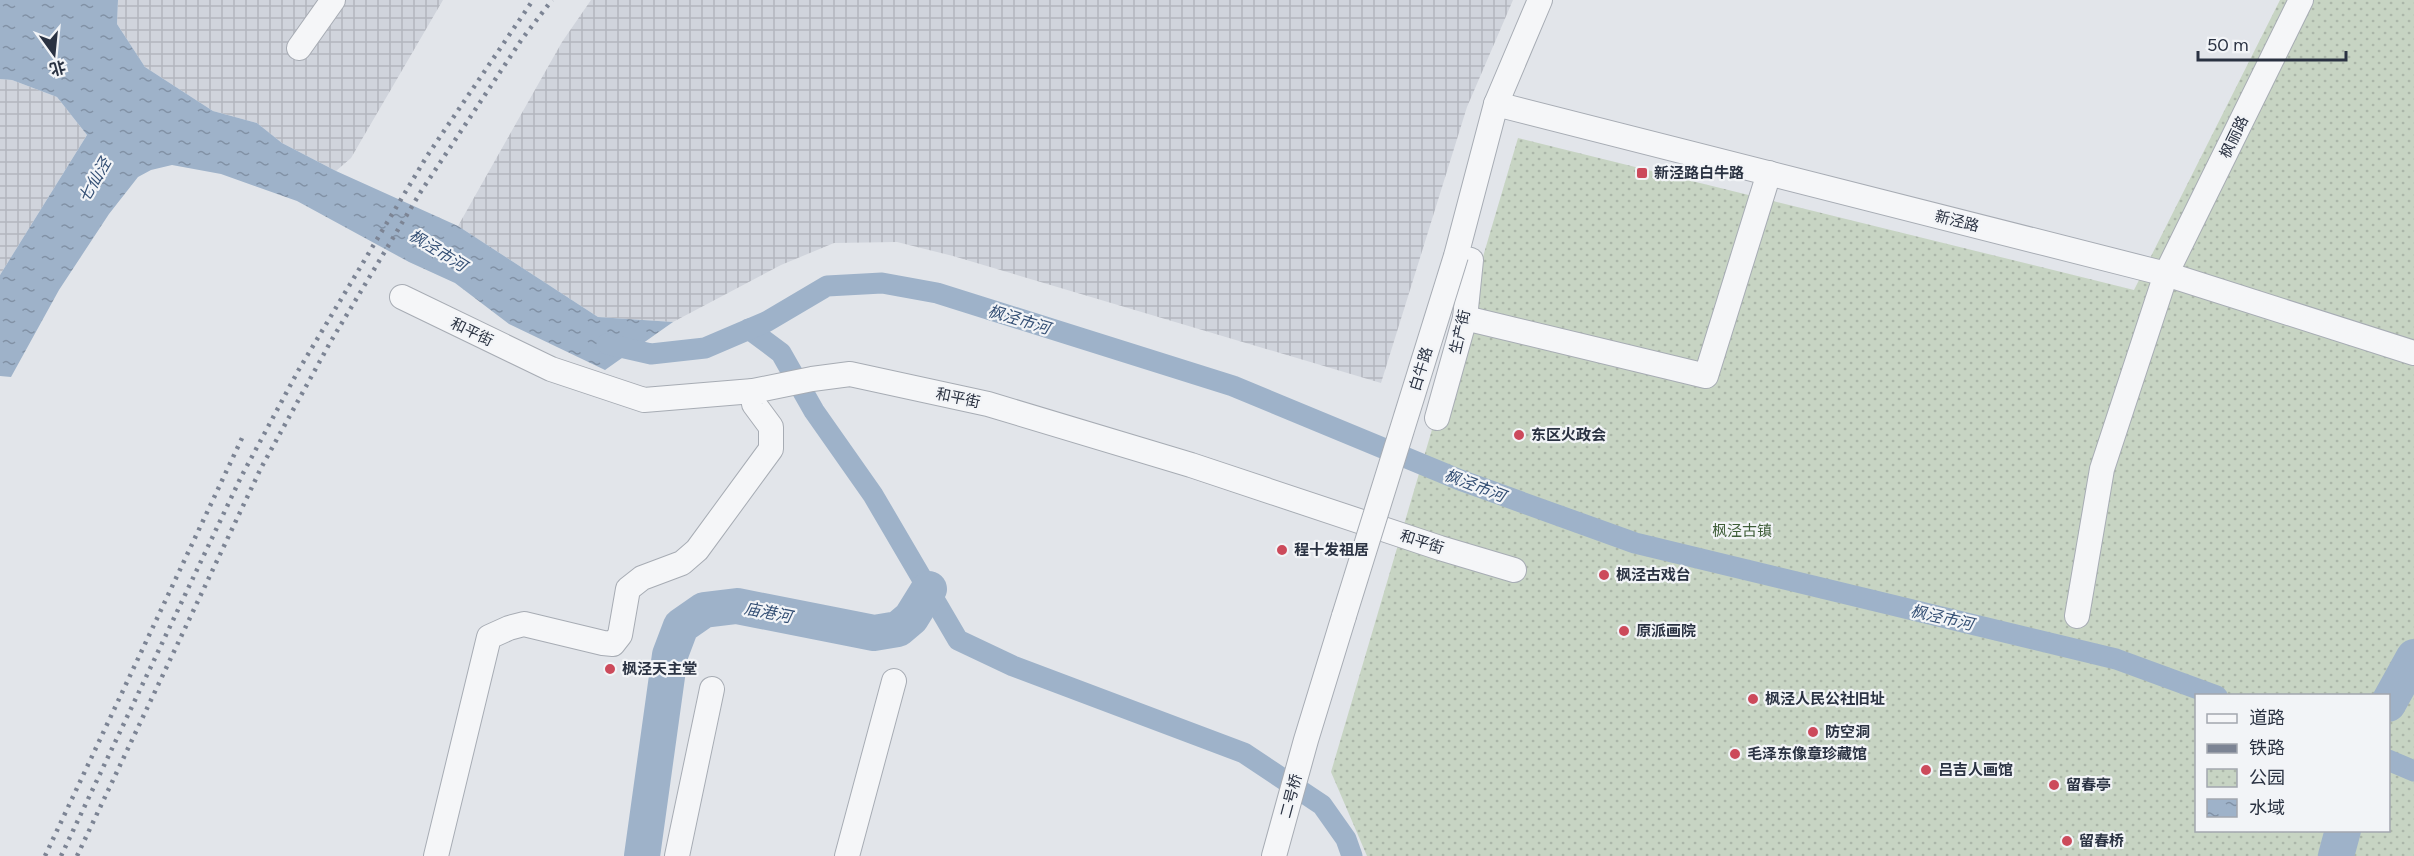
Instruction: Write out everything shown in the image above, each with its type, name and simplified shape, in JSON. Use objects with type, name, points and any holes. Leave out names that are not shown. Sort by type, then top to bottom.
[{"type":"street","points":[[299,48],[333,0]]},
{"type":"street","name":"白牛路","points":[[1306,740],[1456,256],[1496,104],[1540,0]]},
{"type":"street","name":"枫丽路","points":[[2077,615],[2102,469],[2166,274],[2301,0]]},
{"type":"street","name":"新泾路","points":[[1496,104],[2166,274],[2414,353]]},
{"type":"street","points":[[1465,318],[1706,376],[1769,173]]},
{"type":"street","name":"生产街","points":[[1437,418],[1465,318],[1471,260],[1456,256]]},
{"type":"street","name":"和平街","points":[[402,297],[551,369],[644,400],[762,390],[812,379],[850,374],[988,404],[1191,465],[1514,570]]},
{"type":"street","points":[[436,856],[489,637],[524,624],[614,644],[620,635],[628,589],[642,578],[682,563],[697,550],[771,448],[771,427],[754,404],[762,390]]},
{"type":"street","points":[[847,856],[894,681]]},
{"type":"street","points":[[677,856],[712,689]]},
{"type":"street","name":"二号桥","points":[[1275,854],[1306,740]]},
{"type":"shaded area","points":[[118,0],[443,0],[351,158],[336,171],[282,143],[257,123],[213,111],[145,67],[117,24]]},
{"type":"shaded area","points":[[591,0],[1513,0],[1467,107],[1381,383],[953,256],[897,242],[834,243],[781,265],[673,322],[598,317],[458,226],[562,42]]},
{"type":"shaded area","points":[[0,79],[12,80],[57,97],[87,135],[0,275]]},
{"type":"green space","name":"枫泾古镇","points":[[2280,0],[2414,0],[2414,856],[1367,856],[1331,772],[1518,138],[2134,290]]},
{"type":"water","name":"七仙泾","points":[[0,0],[118,0],[117,24],[145,67],[213,111],[257,123],[282,143],[336,171],[458,226],[598,317],[673,322],[605,370],[509,324],[455,283],[409,262],[297,201],[221,174],[172,165],[151,170],[138,177],[109,214],[59,290],[11,377],[0,376],[0,275],[87,135],[57,97],[12,80],[0,79]]},
{"type":"waterway","name":"枫泾市河","points":[[607,344],[651,354],[705,348],[766,322],[827,286],[882,283],[937,293],[1233,386],[1460,480],[1635,543],[2116,659],[2212,694]]},
{"type":"waterway","name":"枫泾市河","points":[[749,329],[781,353],[814,411],[873,495],[958,640],[1013,666],[1244,753],[1322,805],[1346,839],[1352,856]]},
{"type":"waterway","name":"庙港河","points":[[642,856],[670,655],[681,626],[704,610],[737,606],[874,633],[898,629],[911,618],[929,589]]},
{"type":"waterway","name":"枫泾市河","points":[[2390,700],[2414,657]]},
{"type":"waterway","name":"枫泾市河","points":[[2390,761],[2414,771]]},
{"type":"waterway","points":[[2336,856],[2342,832]]},
{"type":"railway","points":[[61,856],[241,477],[298,371],[427,156],[533,0]]},
{"type":"railway","points":[[77,856],[261,468],[331,341],[420,193],[522,39],[552,0]]},
{"type":"railway","points":[[45,856],[243,436]]},
{"type":"place","name":"新泾路白牛路","points":[[1642,173]]},
{"type":"place","name":"东区火政会","points":[[1519,435]]},
{"type":"place","name":"程十发祖居","points":[[1282,550]]},
{"type":"place","name":"枫泾古戏台","points":[[1604,575]]},
{"type":"place","name":"原派画院","points":[[1624,631]]},
{"type":"place","name":"枫泾天主堂","points":[[610,669]]},
{"type":"place","name":"枫泾人民公社旧址","points":[[1753,699]]},
{"type":"place","name":"防空洞","points":[[1813,732]]},
{"type":"place","name":"毛泽东像章珍藏馆","points":[[1735,754]]},
{"type":"place","name":"吕吉人画馆","points":[[1926,770]]},
{"type":"place","name":"留春亭","points":[[2054,785]]},
{"type":"place","name":"留春桥","points":[[2067,841]]}]
